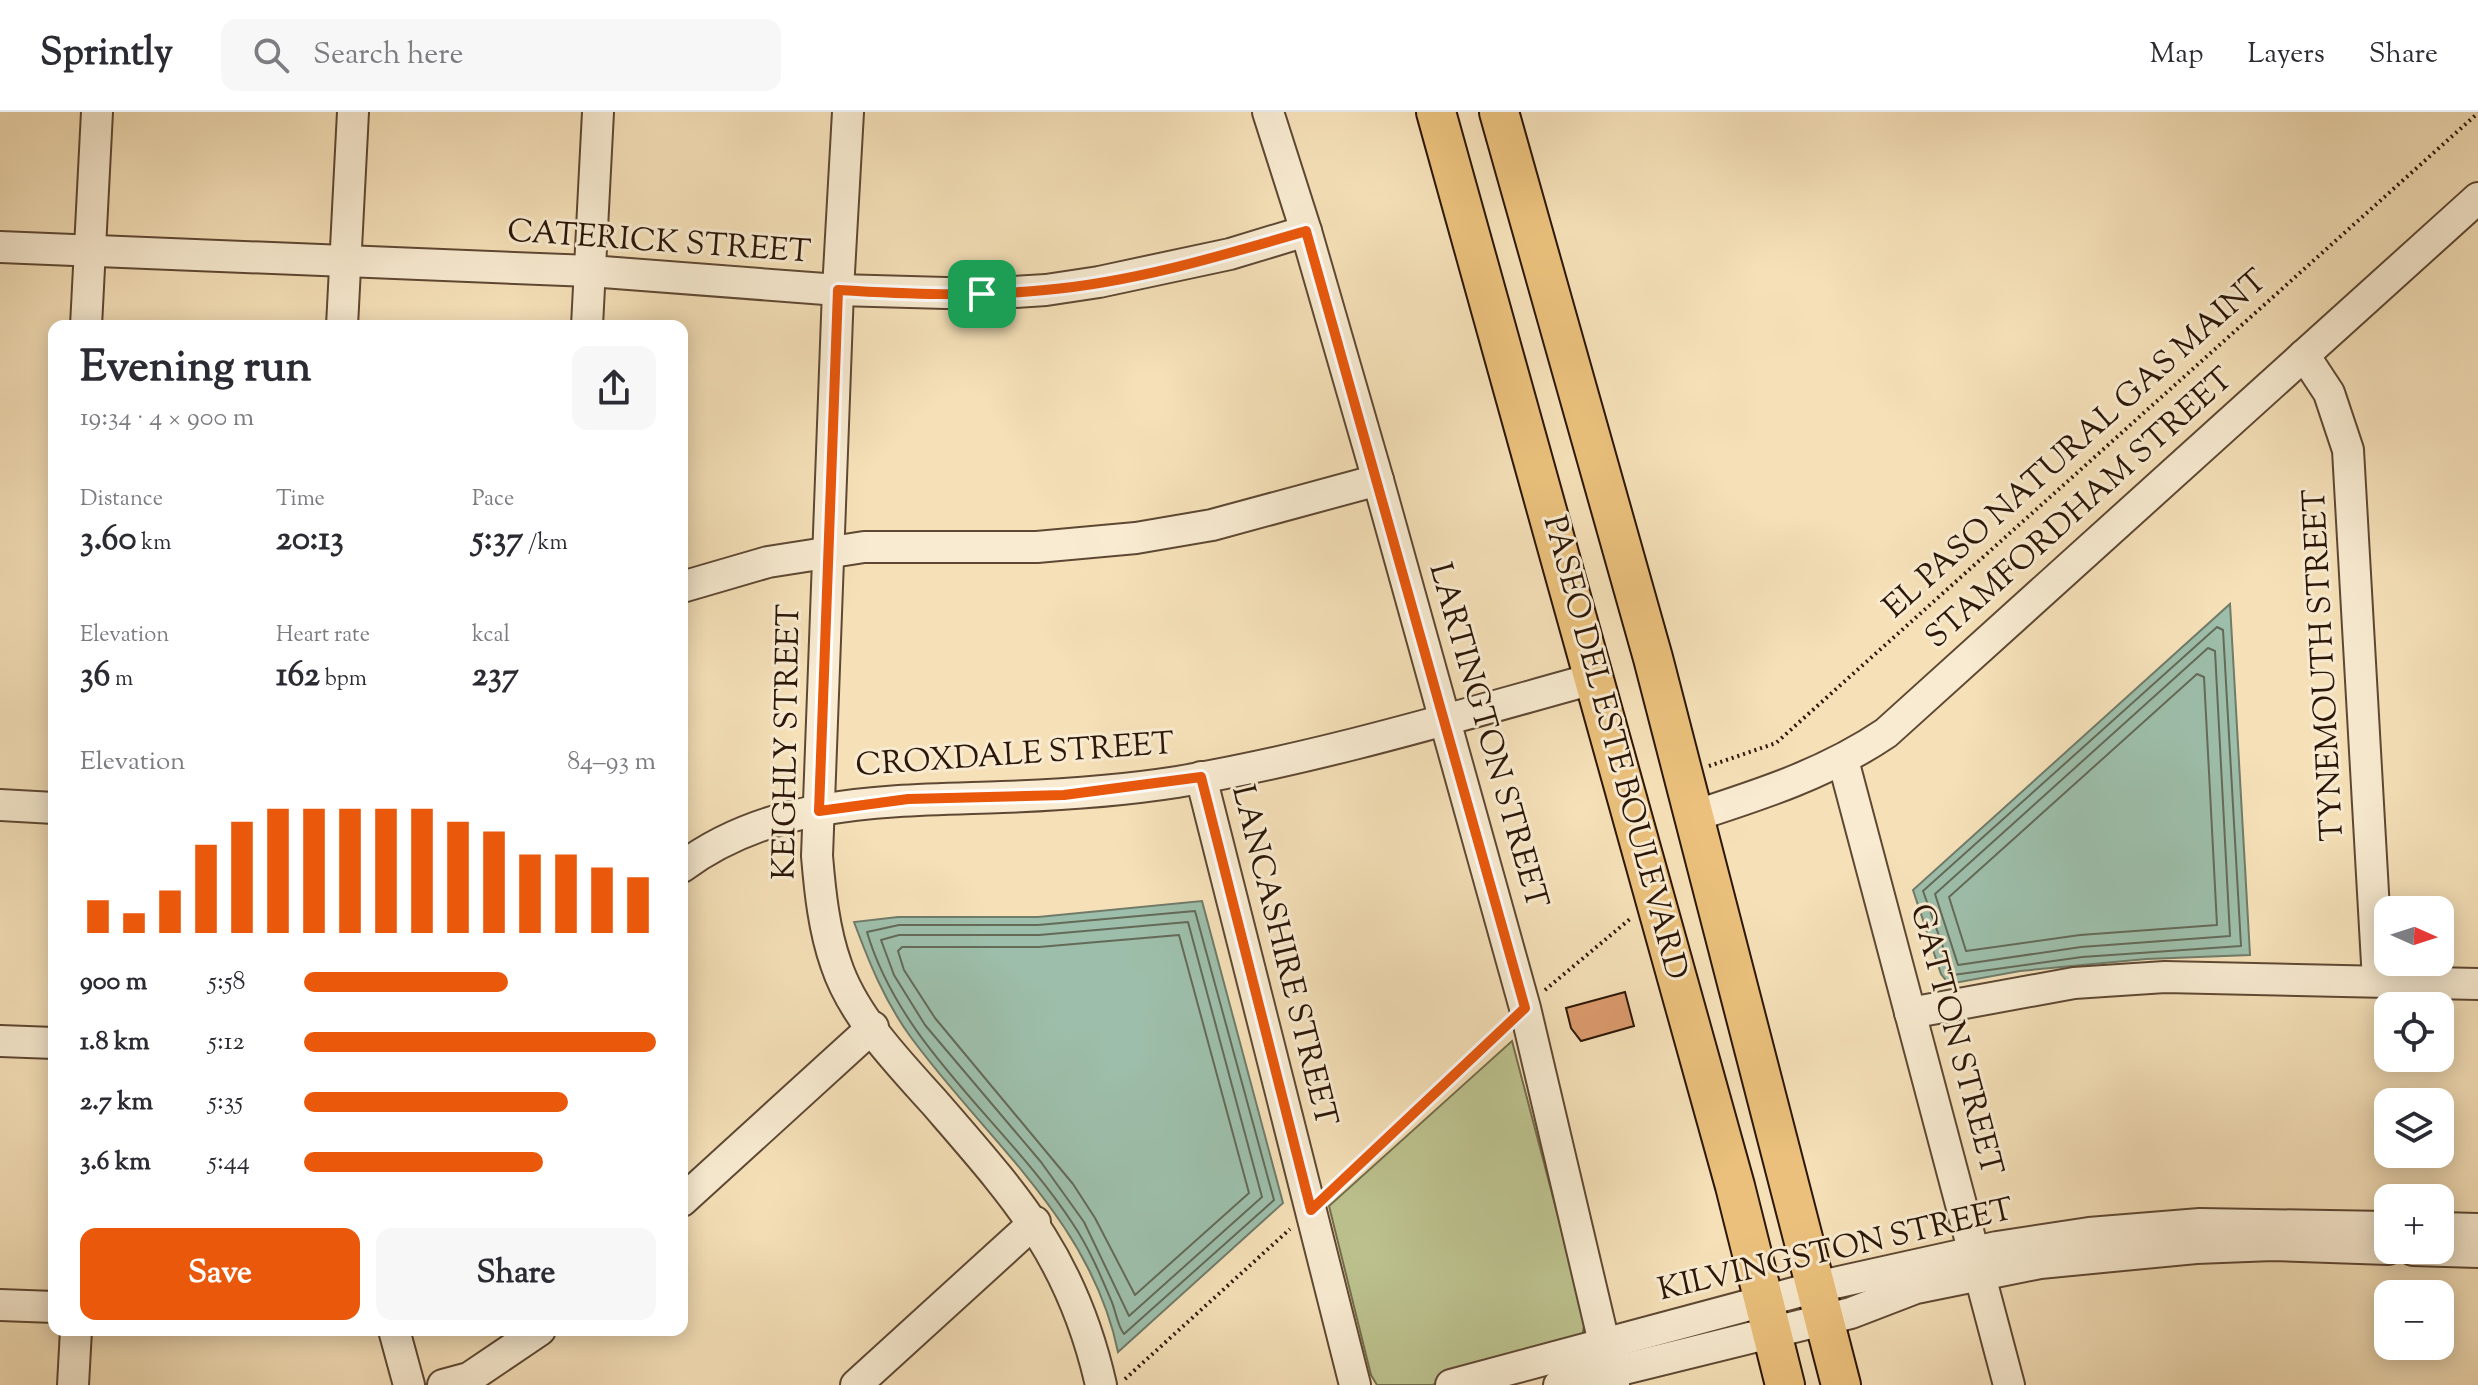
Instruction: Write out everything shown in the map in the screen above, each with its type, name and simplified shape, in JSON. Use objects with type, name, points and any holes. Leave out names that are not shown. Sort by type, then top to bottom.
[{"type":"main road","name":"PASEO DEL ESTE BOULEVARD","points":[[1436,112],[1596,678],[1785,1385]]},
{"type":"main road","name":"PASEO DEL ESTE BOULEVARD","points":[[1499,112],[1684,775],[1841,1385]]},
{"type":"street","points":[[86,320],[97,112]]},
{"type":"street","points":[[342,320],[353,112]]},
{"type":"street","points":[[587,320],[598,112]]},
{"type":"street","name":"KEIGHLY STREET","points":[[848,112],[838,290],[817,856],[820,892],[836,965],[873,1027],[889,1051],[1035,1222],[1070,1286],[1091,1339],[1101,1385]]},
{"type":"street","name":"LARTINGTON STREET","points":[[1268,112],[1378,480],[1525,1008],[1609,1367]]},
{"type":"street","name":"STAMFORDHAM STREET","points":[[1694,816],[1784,786],[1843,760],[1886,733],[2478,198]]},
{"type":"street","name":"CATERICK STREET","points":[[0,247],[346,264],[590,271],[838,290],[982,294],[1046,290],[1175,267],[1306,231]]},
{"type":"street","name":"TYNEMOUTH STREET","points":[[2304,355],[2329,393],[2348,450],[2378,981]]},
{"type":"street","points":[[688,585],[768,562],[864,547],[1037,547],[1136,538],[1212,525],[1378,480]]},
{"type":"street","name":"CROXDALE STREET","points":[[688,863],[733,834],[819,811],[908,799],[1064,795],[1201,777],[1446,720],[1596,678]]},
{"type":"street","name":"GATTON STREET","points":[[1843,760],[2009,1385]]},
{"type":"street","name":"LANCASHIRE STREET","points":[[1201,777],[1355,1385]]},
{"type":"street","points":[[0,805],[48,808]]},
{"type":"street","points":[[1910,1013],[2074,983],[2165,977],[2478,984]]},
{"type":"street","points":[[688,1196],[873,1027]]},
{"type":"street","points":[[0,1041],[48,1043]]},
{"type":"street","points":[[856,1385],[1035,1222]]},
{"type":"street","name":"KILVINGSTON STREET","points":[[1559,1385],[1768,1316],[1820,1303],[1916,1288],[1977,1263],[2089,1233],[2200,1224],[2374,1227]]},
{"type":"street","points":[[2454,1228],[2478,1229]]},
{"type":"street","name":"KILVINGSTON STREET","points":[[1977,1263],[2040,1263],[2196,1248],[2273,1245],[2374,1249]]},
{"type":"street","points":[[2454,1251],[2478,1252]]},
{"type":"street","points":[[0,1305],[48,1307]]},
{"type":"street","points":[[73,1385],[76,1336]]},
{"type":"street","points":[[396,1336],[409,1385]]},
{"type":"street","points":[[443,1385],[469,1378],[531,1336]]},
{"type":"street","name":"KILVINGSTON STREET","points":[[1451,1385],[1609,1367]]},
{"type":"path","name":"EL PASO NATURAL GAS MAINT","points":[[1684,775],[1776,743],[2478,113]]},
{"type":"path","points":[[1118,1385],[1311,1210],[1525,1008],[1611,932],[1632,918]]},
{"type":"green space","points":[[1512,1041],[1585,1319],[1582,1339],[1553,1353],[1432,1385],[1377,1385],[1371,1375],[1329,1206]]},
{"type":"water","points":[[2230,604],[2250,955],[2146,959],[2020,971],[1949,984],[1941,974],[1913,890]]},
{"type":"water","points":[[1202,901],[1283,1203],[1118,1352],[1104,1305],[1085,1261],[1032,1183],[910,1036],[885,995],[854,922],[898,917],[1038,917]]},
{"type":"building","points":[[1625,992],[1634,1026],[1581,1041],[1571,1028],[1566,1008]]},
{"type":"route","points":[[1306,231],[1525,1008],[1311,1210],[1201,777],[1064,795],[908,799],[819,811],[838,290],[982,294],[1046,290],[1099,282],[1230,254],[1306,231]]}]
